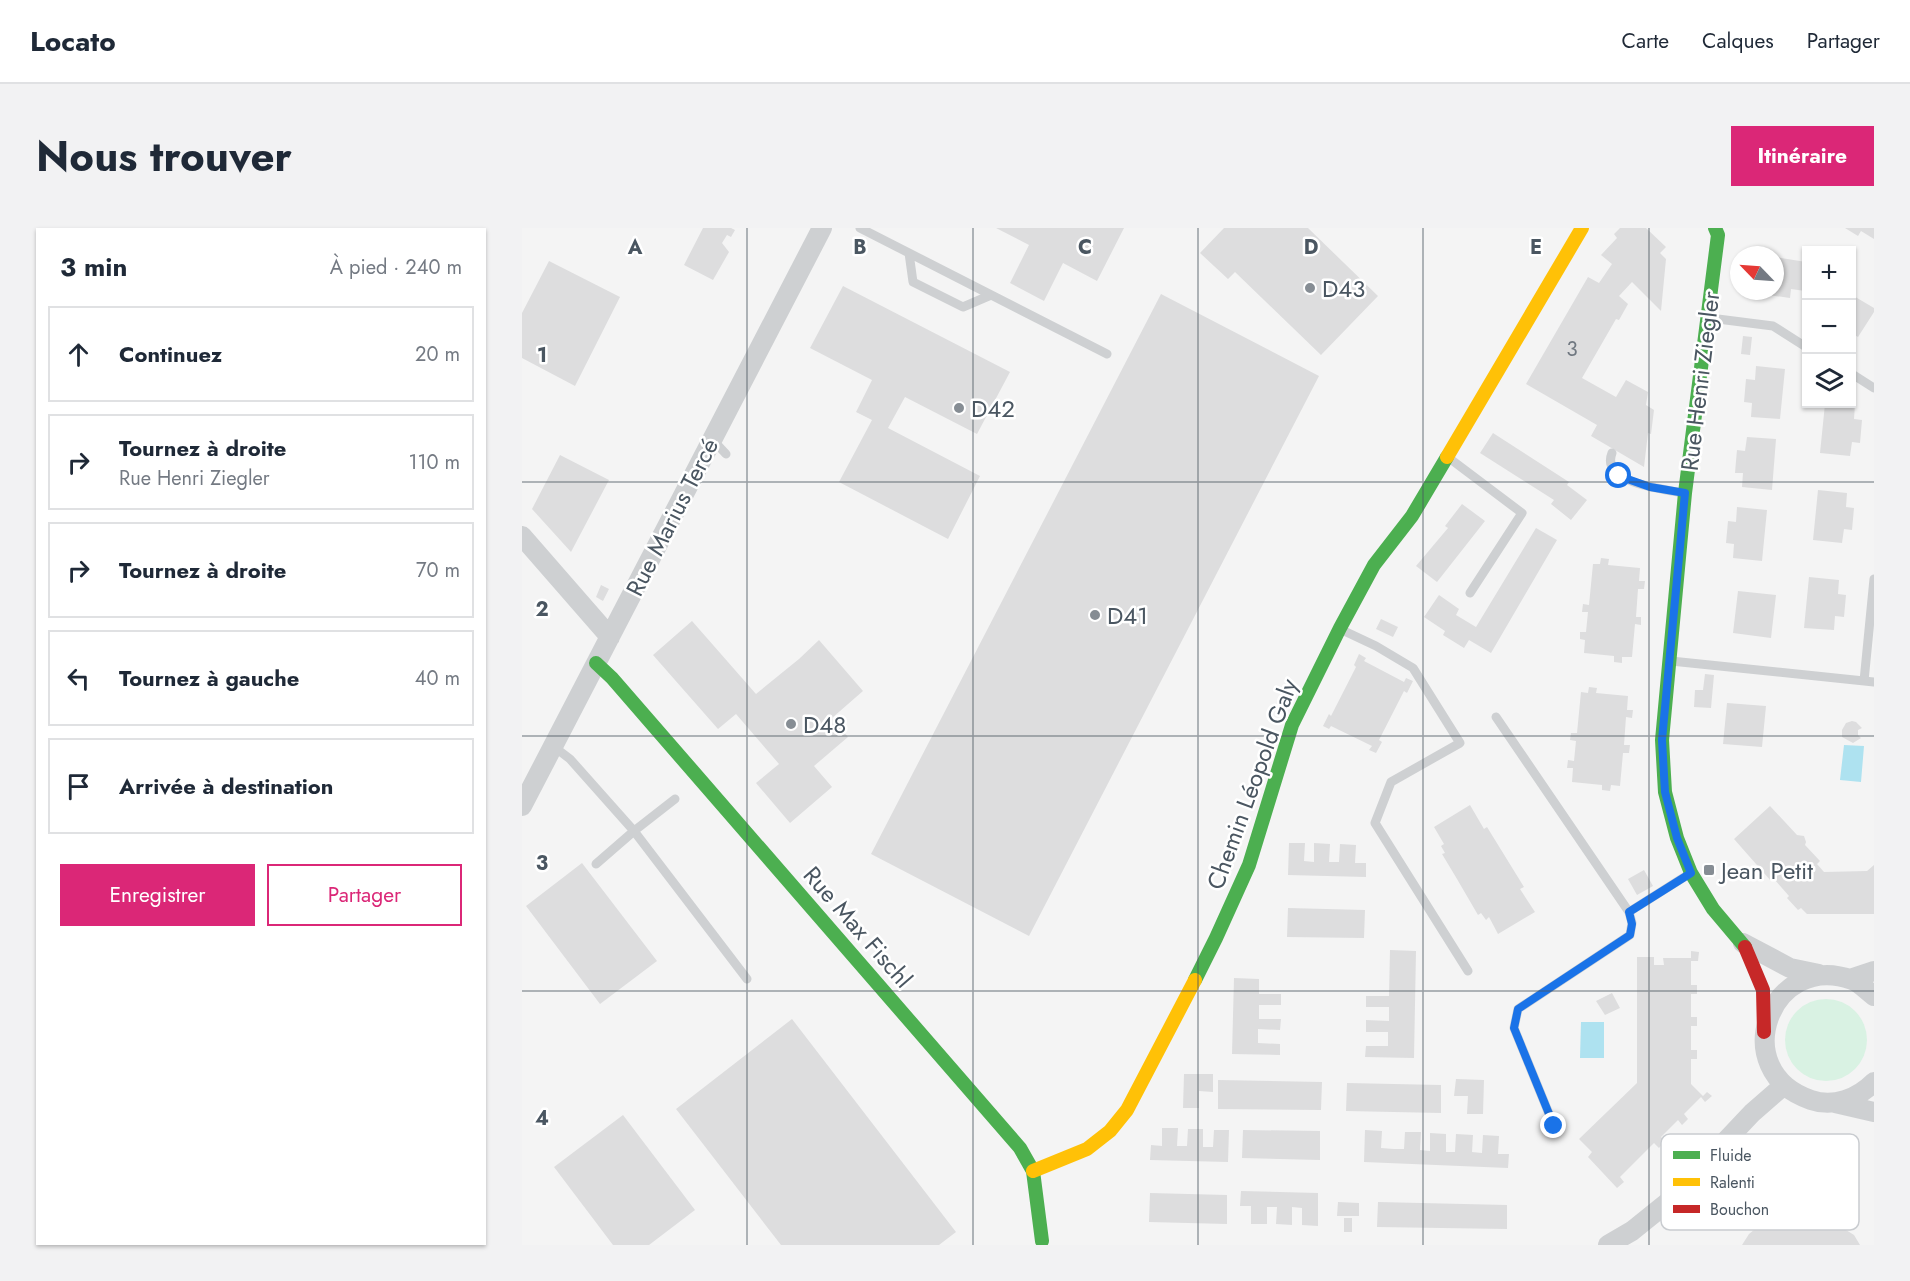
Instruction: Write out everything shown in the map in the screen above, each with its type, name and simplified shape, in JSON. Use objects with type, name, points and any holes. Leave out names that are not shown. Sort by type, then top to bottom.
[{"type":"street","name":"Rue Marius Tercé","points":[[522,806],[822,228]]},
{"type":"street","name":"Chemin Léopold Galy","points":[[1033,1171],[1087,1149],[1110,1131],[1127,1110],[1216,938],[1249,865],[1292,725],[1340,628],[1374,565],[1412,516],[1582,228]]},
{"type":"street","name":"Rue Henri Ziegler","points":[[1715,228],[1718,235],[1685,493],[1669,661],[1662,740],[1665,792],[1677,838],[1691,873],[1713,909],[1743,943],[1763,990],[1764,1032]]},
{"type":"street","points":[[522,536],[610,637]]},
{"type":"street","name":"Rue Max Fischl","points":[[596,663],[612,678],[1020,1148],[1033,1171],[1044,1244]]},
{"type":"street","name":"Rue Henri Ziegler","points":[[1743,943],[1790,969],[1851,979]]},
{"type":"street","points":[[1851,979],[1874,971]]},
{"type":"street","points":[[1825,975],[1806,979],[1784,993],[1773,1006],[1764,1032],[1766,1056],[1773,1072],[1784,1086],[1798,1096],[1815,1102],[1833,1103],[1874,1112]]},
{"type":"street","points":[[1851,979],[1874,996]]},
{"type":"street","points":[[1833,1103],[1850,1099],[1866,1090],[1874,1082]]},
{"type":"street","points":[[1732,1134],[1752,1113],[1784,1086]]},
{"type":"street","points":[[1608,1245],[1632,1232],[1661,1208]]},
{"type":"lane","points":[[860,228],[1107,354]]},
{"type":"lane","points":[[909,253],[913,282],[963,307],[991,295]]},
{"type":"lane","points":[[1708,318],[1773,326],[1802,344]]},
{"type":"lane","points":[[1856,377],[1874,388]]},
{"type":"lane","points":[[712,440],[726,454]]},
{"type":"lane","points":[[1612,453],[1609,458],[1610,466],[1619,476],[1650,487],[1685,493]]},
{"type":"lane","points":[[1447,456],[1522,513],[1470,593]]},
{"type":"lane","points":[[1669,661],[1869,682],[1874,579]]},
{"type":"lane","points":[[1340,628],[1413,668],[1460,743],[1391,782],[1375,823],[1467,971]]},
{"type":"lane","points":[[1496,717],[1629,912],[1632,924],[1630,935],[1518,1009],[1514,1028],[1554,1126]]},
{"type":"lane","points":[[553,746],[570,759],[634,831],[747,980]]},
{"type":"lane","points":[[596,864],[675,799]]},
{"type":"lane","points":[[1629,912],[1691,873]]},
{"type":"green space","points":[[1826,999],[1842,1002],[1855,1011],[1864,1024],[1867,1040],[1864,1056],[1855,1069],[1842,1078],[1826,1081],[1810,1078],[1797,1069],[1788,1056],[1785,1040],[1788,1024],[1797,1011],[1810,1002]]},
{"type":"water","points":[[1844,745],[1864,746],[1861,782],[1840,780]]},
{"type":"water","points":[[1581,1022],[1604,1022],[1604,1058],[1580,1058]]},
{"type":"building","points":[[703,228],[735,230],[731,237],[727,235],[722,243],[729,252],[713,280],[684,265]]},
{"type":"building","points":[[996,228],[1124,228],[1097,281],[1063,263],[1044,301],[1010,283],[1029,245]]},
{"type":"building","name":"D43","points":[[1224,228],[1308,228],[1378,296],[1321,355],[1235,272],[1228,279],[1200,253]]},
{"type":"building","points":[[1620,228],[1646,228],[1666,247],[1660,253],[1666,259],[1661,311],[1632,282],[1619,296],[1628,304],[1619,320],[1616,319],[1582,378],[1616,397],[1626,380],[1648,392],[1646,405],[1654,410],[1651,434],[1648,433],[1644,467],[1591,436],[1597,425],[1526,384],[1588,277],[1599,283],[1612,264],[1601,255],[1617,238],[1614,234]]},
{"type":"building","points":[[1845,228],[1874,228],[1874,239],[1861,231],[1858,236]]},
{"type":"building","points":[[1784,258],[1802,261],[1802,291],[1791,289],[1790,298],[1784,297]]},
{"type":"building","points":[[549,261],[620,297],[575,386],[522,358],[522,313]]},
{"type":"building","name":"D42","points":[[843,286],[1010,372],[977,434],[905,397],[888,428],[980,476],[948,539],[839,482],[872,420],[856,412],[872,380],[810,348]]},
{"type":"building","name":"D41","points":[[1161,294],[1319,376],[1029,936],[871,854]]},
{"type":"building","points":[[1856,297],[1874,308],[1874,312],[1858,337],[1856,336]]},
{"type":"building","points":[[1743,336],[1752,337],[1750,355],[1741,354]]},
{"type":"building","points":[[1756,366],[1785,369],[1780,419],[1751,417],[1752,403],[1744,402],[1746,379],[1755,380]]},
{"type":"building","points":[[1825,408],[1855,408],[1854,419],[1862,420],[1860,443],[1852,442],[1850,456],[1820,453]]},
{"type":"building","points":[[1493,433],[1569,482],[1567,485],[1587,500],[1571,520],[1551,504],[1554,500],[1480,453]]},
{"type":"building","points":[[1747,437],[1776,439],[1772,490],[1742,487],[1743,473],[1735,473],[1737,450],[1745,451]]},
{"type":"building","points":[[560,455],[609,480],[571,552],[532,509]]},
{"type":"building","points":[[1818,490],[1847,493],[1846,507],[1854,508],[1852,530],[1844,529],[1842,543],[1813,540]]},
{"type":"building","points":[[1462,504],[1485,521],[1437,582],[1416,566],[1448,528],[1445,526]]},
{"type":"building","points":[[1737,507],[1767,510],[1762,561],[1733,558],[1734,544],[1726,543],[1728,521],[1736,522]]},
{"type":"building","points":[[1536,528],[1557,540],[1491,653],[1469,640],[1464,648],[1443,635],[1445,631],[1424,617],[1439,595],[1459,609],[1456,615],[1476,627]]},
{"type":"building","points":[[1601,558],[1609,559],[1608,565],[1640,568],[1639,581],[1645,581],[1644,589],[1638,589],[1636,617],[1641,617],[1641,625],[1635,624],[1632,657],[1622,657],[1622,663],[1614,662],[1614,656],[1584,653],[1585,640],[1580,639],[1580,632],[1586,632],[1588,612],[1582,612],[1583,604],[1589,605],[1593,564],[1600,564]]},
{"type":"building","points":[[1809,577],[1839,580],[1838,594],[1846,595],[1844,617],[1835,616],[1834,630],[1804,628]]},
{"type":"building","points":[[601,585],[609,589],[603,601],[596,597]]},
{"type":"building","points":[[1738,591],[1776,595],[1771,638],[1733,633]]},
{"type":"building","points":[[1381,619],[1398,627],[1393,637],[1376,629]]},
{"type":"building","name":"D48","points":[[692,621],[756,694],[819,640],[863,691],[832,718],[848,737],[814,766],[832,787],[790,823],[756,783],[779,764],[736,714],[718,729],[653,655]]},
{"type":"building","points":[[1359,654],[1366,658],[1364,661],[1404,682],[1406,678],[1413,681],[1407,693],[1404,691],[1379,740],[1382,742],[1376,753],[1369,750],[1372,746],[1331,726],[1329,729],[1323,726],[1329,714],[1331,716],[1356,667],[1354,665]]},
{"type":"building","points":[[1705,674],[1714,675],[1711,708],[1694,707],[1695,690],[1703,690]]},
{"type":"building","points":[[1589,687],[1597,688],[1596,693],[1628,696],[1627,710],[1633,710],[1632,718],[1626,717],[1624,745],[1630,745],[1629,753],[1623,753],[1620,786],[1611,785],[1610,791],[1602,790],[1602,785],[1572,782],[1573,768],[1567,768],[1568,760],[1574,761],[1576,741],[1570,740],[1571,733],[1577,733],[1581,692],[1588,693]]},
{"type":"building","points":[[1727,703],[1766,706],[1762,747],[1723,744]]},
{"type":"building","points":[[1852,721],[1862,728],[1858,730],[1861,738],[1853,743],[1842,737],[1842,730],[1846,723]]},
{"type":"building","points":[[1470,805],[1484,829],[1487,827],[1524,887],[1520,889],[1535,912],[1498,934],[1489,917],[1486,920],[1481,913],[1478,915],[1442,854],[1445,853],[1441,846],[1444,844],[1434,827]]},
{"type":"building","points":[[1770,806],[1797,835],[1804,836],[1805,845],[1820,861],[1817,864],[1824,872],[1867,871],[1874,865],[1874,914],[1807,914],[1801,908],[1798,910],[1774,879],[1771,881],[1734,839]]},
{"type":"building","points":[[1289,843],[1305,843],[1304,861],[1314,862],[1314,843],[1330,844],[1329,862],[1339,862],[1340,844],[1356,845],[1355,863],[1366,863],[1366,877],[1288,875]]},
{"type":"building","points":[[582,863],[657,961],[600,1004],[526,906]]},
{"type":"building","points":[[1644,870],[1653,886],[1637,895],[1628,879]]},
{"type":"building","points":[[1288,908],[1365,910],[1364,938],[1287,937]]},
{"type":"building","points":[[1390,950],[1416,951],[1414,1058],[1365,1057],[1366,1046],[1388,1046],[1388,1032],[1366,1032],[1366,1020],[1389,1021],[1389,1007],[1366,1007],[1366,996],[1389,996]]},
{"type":"building","points":[[1691,951],[1699,952],[1698,961],[1691,961],[1691,985],[1697,985],[1697,994],[1691,994],[1691,1017],[1697,1017],[1697,1026],[1691,1026],[1691,1050],[1697,1050],[1697,1059],[1691,1059],[1691,1084],[1703,1096],[1707,1092],[1712,1096],[1705,1102],[1701,1097],[1684,1114],[1688,1119],[1682,1125],[1678,1120],[1664,1134],[1661,1134],[1661,1146],[1659,1148],[1654,1143],[1620,1177],[1624,1182],[1617,1188],[1588,1157],[1592,1152],[1579,1139],[1637,1083],[1637,957],[1654,957],[1654,965],[1664,965],[1663,958],[1691,958]]},
{"type":"building","points":[[1234,978],[1259,979],[1259,994],[1281,994],[1281,1005],[1259,1005],[1259,1019],[1281,1019],[1280,1030],[1258,1029],[1258,1043],[1280,1044],[1280,1055],[1232,1054]]},
{"type":"building","points":[[1612,993],[1620,1008],[1605,1015],[1596,1001]]},
{"type":"building","points":[[792,1019],[956,1232],[939,1245],[781,1245],[676,1109]]},
{"type":"building","points":[[1184,1074],[1213,1074],[1213,1092],[1199,1091],[1199,1108],[1183,1108]]},
{"type":"building","points":[[1456,1079],[1484,1080],[1483,1114],[1467,1114],[1468,1096],[1454,1096]]},
{"type":"building","points":[[1218,1080],[1322,1082],[1321,1110],[1218,1109]]},
{"type":"building","points":[[1347,1083],[1441,1085],[1441,1113],[1346,1111]]},
{"type":"building","points":[[623,1115],[695,1210],[649,1245],[613,1245],[554,1167]]},
{"type":"building","points":[[1162,1128],[1178,1128],[1177,1146],[1187,1146],[1188,1129],[1203,1129],[1203,1147],[1213,1147],[1214,1130],[1229,1130],[1228,1162],[1150,1160],[1151,1145],[1162,1146]]},
{"type":"building","points":[[1243,1130],[1320,1131],[1320,1160],[1242,1158]]},
{"type":"building","points":[[1365,1130],[1382,1131],[1381,1148],[1394,1149],[1404,1149],[1405,1132],[1421,1132],[1420,1150],[1430,1151],[1430,1133],[1446,1134],[1446,1152],[1455,1152],[1456,1134],[1473,1135],[1472,1152],[1482,1153],[1483,1135],[1499,1136],[1498,1154],[1509,1154],[1508,1168],[1364,1162]]},
{"type":"building","points":[[1241,1191],[1318,1193],[1318,1226],[1302,1225],[1302,1208],[1292,1207],[1292,1225],[1276,1224],[1277,1207],[1267,1207],[1267,1224],[1251,1224],[1251,1206],[1240,1206]]},
{"type":"building","points":[[1150,1193],[1227,1195],[1227,1224],[1149,1222]]},
{"type":"building","points":[[1338,1202],[1359,1203],[1359,1216],[1337,1216]]},
{"type":"building","points":[[1378,1202],[1507,1205],[1507,1229],[1377,1227]]},
{"type":"building","points":[[1344,1218],[1352,1218],[1352,1232],[1344,1232]]},
{"type":"building","points":[[1754,1230],[1846,1230],[1854,1235],[1860,1245],[1742,1245]]},
{"type":"traffic: fast","points":[[1715,228],[1718,235],[1685,493],[1662,740],[1665,792],[1677,838],[1691,873],[1713,909],[1745,947]]},
{"type":"traffic: fast","points":[[1195,980],[1249,865],[1292,725],[1374,565],[1412,516],[1447,457]]},
{"type":"traffic: fast","points":[[596,663],[612,678],[1020,1148],[1033,1171],[1042,1241]]},
{"type":"traffic: slow","points":[[1447,457],[1582,228]]},
{"type":"traffic: slow","points":[[1033,1171],[1087,1149],[1110,1131],[1127,1110],[1195,980]]},
{"type":"traffic: jam","points":[[1745,947],[1763,990],[1764,1032]]},
{"type":"place","name":"D43","points":[[1310,288]]},
{"type":"place","name":"D42","points":[[959,408]]},
{"type":"place","name":"D41","points":[[1095,615]]},
{"type":"place","name":"D48","points":[[791,724]]},
{"type":"place","name":"Jean Petit","points":[[1709,870]]},
{"type":"route","points":[[1554,1126],[1514,1028],[1518,1009],[1630,935],[1632,924],[1629,912],[1691,873],[1677,838],[1665,792],[1662,740],[1685,493],[1650,487],[1619,476]]}]
